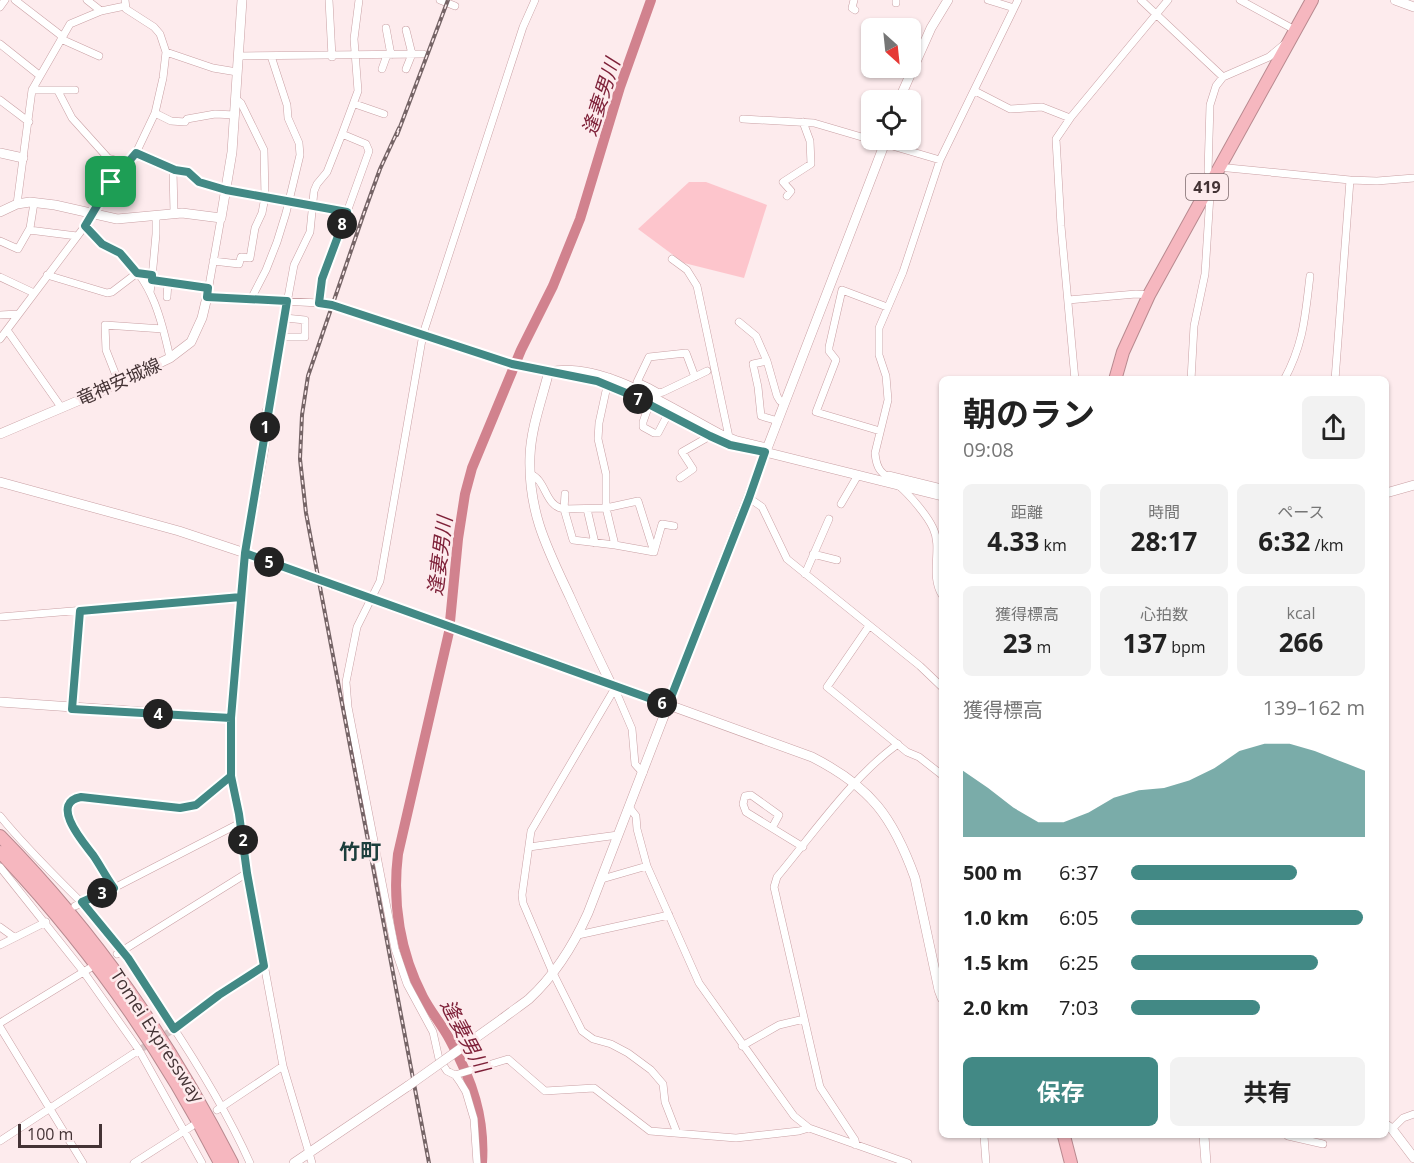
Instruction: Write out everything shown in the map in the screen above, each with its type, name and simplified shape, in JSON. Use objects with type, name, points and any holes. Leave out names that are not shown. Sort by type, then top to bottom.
[{"type":"highway","name":"419","points":[[1116,376],[1123,352],[1149,295],[1312,0]]},
{"type":"highway","name":"Tomei Expressway","points":[[0,836],[51,890],[131,991],[194,1091],[232,1163]]},
{"type":"highway","name":"Tomei Expressway","points":[[0,852],[69,928],[120,997],[184,1096],[220,1163]]},
{"type":"highway","points":[[1065,1138],[1071,1163]]},
{"type":"street","points":[[0,7],[5,0]]},
{"type":"street","points":[[15,0],[62,38],[99,56]]},
{"type":"street","points":[[87,0],[101,11]]},
{"type":"street","points":[[208,292],[232,152],[242,0]]},
{"type":"street","points":[[329,0],[332,57]]},
{"type":"street","points":[[312,1163],[283,1066],[247,873],[240,818],[231,776],[231,718],[245,553],[264,447],[267,411],[294,265],[310,232],[311,204],[317,184],[327,172],[358,91],[354,39],[359,0]]},
{"type":"street","points":[[440,0],[455,6]]},
{"type":"street","points":[[535,0],[523,27],[423,334],[380,581],[357,627],[346,682],[348,707],[395,949],[410,990],[433,1032],[439,1059],[447,1071],[458,1074],[508,1059],[545,1091],[594,1088],[650,1131],[736,1138],[809,1128]]},
{"type":"street","points":[[854,0],[852,8],[855,10]]},
{"type":"street","points":[[903,90],[931,28],[948,0]]},
{"type":"street","points":[[988,0],[1014,8]]},
{"type":"street","points":[[939,588],[936,580],[937,540],[933,528],[921,510],[898,485],[882,475],[878,468],[875,453],[888,400],[888,388],[879,355],[879,328],[903,272],[940,160],[1018,0]]},
{"type":"street","points":[[1142,0],[1223,77]]},
{"type":"street","points":[[1076,376],[1056,139],[1070,118],[1158,15],[1168,0]]},
{"type":"street","points":[[1191,376],[1194,326],[1205,274],[1210,195],[1208,171],[1210,105],[1216,86],[1223,77],[1269,57],[1292,35],[1240,0]]},
{"type":"street","points":[[1395,0],[1414,7]]},
{"type":"street","points":[[0,339],[85,226],[101,196],[136,153],[155,113],[166,52],[160,34],[154,27],[126,9],[125,3],[70,24],[39,75],[32,90],[17,204]]},
{"type":"street","points":[[382,69],[389,55],[386,28]]},
{"type":"street","points":[[406,30],[412,54],[406,69]]},
{"type":"street","points":[[0,44],[39,75]]},
{"type":"street","points":[[166,52],[213,68],[237,72]]},
{"type":"street","points":[[238,56],[332,57],[423,54]]},
{"type":"street","points":[[251,299],[266,270],[286,213],[300,150],[288,118],[271,57]]},
{"type":"street","points":[[32,90],[75,90]]},
{"type":"street","points":[[58,91],[72,118],[108,158],[126,163]]},
{"type":"street","points":[[975,91],[1013,110],[1042,107],[1070,118]]},
{"type":"street","points":[[213,261],[239,264],[241,257],[250,258],[255,228],[262,213],[265,197],[264,150],[241,103],[236,99]]},
{"type":"street","points":[[0,100],[29,122]]},
{"type":"street","points":[[354,104],[384,114]]},
{"type":"street","points":[[155,113],[171,121],[185,122],[187,119],[214,114],[235,115]]},
{"type":"street","points":[[743,119],[814,123],[861,136]]},
{"type":"street","points":[[787,196],[791,191],[783,182],[811,164],[810,141],[803,122]]},
{"type":"street","points":[[319,303],[322,279],[369,151],[366,144],[342,134]]},
{"type":"street","points":[[294,1163],[408,1086],[530,997],[578,934],[625,820],[882,150]]},
{"type":"street","points":[[909,150],[940,160]]},
{"type":"street","points":[[0,153],[23,158]]},
{"type":"street","points":[[136,153],[173,170],[188,172],[199,182],[226,190],[347,212]]},
{"type":"street","points":[[1218,167],[1350,180],[1377,181],[1414,178]]},
{"type":"street","points":[[173,170],[174,213]]},
{"type":"street","points":[[1335,376],[1350,180]]},
{"type":"street","points":[[0,212],[17,204],[34,203],[117,219],[174,213],[221,218]]},
{"type":"street","points":[[0,242],[18,249],[29,230],[34,203]]},
{"type":"street","points":[[150,294],[156,215]]},
{"type":"street","points":[[85,226],[102,244],[120,253],[137,273],[150,294],[164,329],[170,358]]},
{"type":"street","points":[[29,230],[77,236]]},
{"type":"street","points":[[672,259],[687,270],[697,286],[729,437]]},
{"type":"street","points":[[137,273],[208,292],[251,299],[332,305],[512,364],[608,385],[730,445],[766,449],[939,488]]},
{"type":"street","points":[[47,275],[108,293],[137,273]]},
{"type":"street","points":[[1286,376],[1303,334],[1310,276]]},
{"type":"street","points":[[0,277],[34,293]]},
{"type":"street","points":[[167,297],[168,282]]},
{"type":"street","points":[[880,431],[816,412],[836,360],[829,351],[829,347],[842,290],[887,307]]},
{"type":"street","name":"竜神安城線","points":[[0,434],[119,383],[170,358],[191,342],[202,318],[208,292]]},
{"type":"street","points":[[1068,300],[1149,295]]},
{"type":"street","points":[[0,315],[18,314]]},
{"type":"street","points":[[281,338],[305,337],[305,320],[285,318]]},
{"type":"street","points":[[739,322],[756,336],[767,361],[777,396],[780,401],[785,402]]},
{"type":"street","points":[[119,383],[106,350],[105,325],[164,329]]},
{"type":"street","points":[[7,330],[61,407]]},
{"type":"street","points":[[695,377],[686,353],[649,357],[638,382],[649,392],[659,393],[663,392],[695,377],[707,371]]},
{"type":"street","points":[[767,361],[753,364],[761,416],[778,421]]},
{"type":"street","points":[[549,371],[560,368],[609,377],[649,392],[729,437],[858,475],[939,495]]},
{"type":"street","points":[[549,371],[533,432],[530,474],[539,529],[632,729],[635,764],[643,773]]},
{"type":"street","points":[[609,377],[598,431],[606,474],[606,508],[615,545]]},
{"type":"street","points":[[649,392],[649,405],[642,425],[658,433],[669,414]]},
{"type":"street","points":[[680,478],[693,470],[682,452],[710,436]]},
{"type":"street","points":[[530,474],[538,479],[552,504],[559,509],[606,508],[638,501],[654,552]]},
{"type":"street","points":[[842,504],[858,475]]},
{"type":"street","points":[[0,482],[179,531],[245,553],[812,757],[833,768],[856,783],[879,807],[891,824],[915,878],[939,985]]},
{"type":"street","points":[[1389,492],[1414,485]]},
{"type":"street","points":[[565,494],[564,509],[573,540],[654,552]]},
{"type":"street","points":[[749,498],[762,507],[787,559],[920,666],[939,684]]},
{"type":"street","points":[[587,509],[595,543]]},
{"type":"street","points":[[805,574],[829,519]]},
{"type":"street","points":[[654,552],[662,524],[674,526]]},
{"type":"street","points":[[813,554],[837,560]]},
{"type":"street","points":[[0,617],[241,597]]},
{"type":"street","points":[[72,709],[80,611]]},
{"type":"street","points":[[869,626],[828,687],[907,752],[919,757],[939,773]]},
{"type":"street","points":[[613,686],[531,831],[522,895],[552,971],[582,1032],[593,1039],[612,1044],[651,1070],[663,1084],[665,1102],[677,1133]]},
{"type":"street","points":[[0,702],[72,709],[231,718]]},
{"type":"street","points":[[856,1145],[855,1140],[822,1092],[774,887],[777,877],[856,783],[885,753],[898,744]]},
{"type":"street","points":[[114,888],[73,827],[67,814],[69,804],[75,798],[188,808],[201,801],[231,776]]},
{"type":"street","points":[[772,828],[779,815],[751,795],[745,796],[742,804],[746,812],[802,847]]},
{"type":"street","points":[[629,807],[636,816],[637,829],[647,866],[699,983],[794,1116],[809,1128],[908,1163]]},
{"type":"street","points":[[0,816],[120,953],[172,1030],[220,1108],[250,1163]]},
{"type":"street","points":[[78,904],[114,888],[240,818]]},
{"type":"street","points":[[625,820],[637,829]]},
{"type":"street","points":[[529,847],[618,835]]},
{"type":"street","points":[[602,879],[647,866]]},
{"type":"street","points":[[0,867],[87,970],[188,1128],[202,1163]]},
{"type":"street","points":[[120,953],[247,873]]},
{"type":"street","points":[[578,934],[669,915]]},
{"type":"street","points":[[0,945],[45,922]]},
{"type":"street","points":[[0,927],[14,937]]},
{"type":"street","points":[[172,1030],[219,995],[264,966]]},
{"type":"street","points":[[83,1163],[0,1025],[87,970]]},
{"type":"street","points":[[742,1046],[779,1025],[804,1019]]},
{"type":"street","points":[[0,1141],[139,1050]]},
{"type":"street","points":[[220,1108],[283,1066]]},
{"type":"street","points":[[458,1074],[474,1119],[477,1163]]},
{"type":"street","points":[[1414,1114],[1389,1127],[1414,1158]]},
{"type":"street","points":[[134,1163],[188,1128]]},
{"type":"street","points":[[984,1138],[986,1163]]},
{"type":"street","points":[[1204,1138],[1206,1163]]},
{"type":"street","points":[[1297,1138],[1323,1144]]},
{"type":"shaded area","points":[[689,182],[706,182],[767,205],[744,278],[684,263],[638,229]]},
{"type":"waterway","name":"逢妻男川","points":[[482,1163],[479,1114],[471,1084],[450,1040],[423,997],[403,945],[396,891],[398,854],[449,632],[458,539],[465,494],[472,468],[521,350],[553,286],[580,219],[620,87],[651,0]]},
{"type":"tunnel","points":[[139,1050],[171,1031]]},
{"type":"railway","points":[[397,135],[448,0]]},
{"type":"railway","points":[[399,128],[380,169],[308,376],[302,415],[300,459],[306,513],[429,1163]]},
{"type":"district","name":"竹町","points":[[360,852]]},
{"type":"route","points":[[111,182],[85,226],[102,244],[120,253],[137,273],[152,275],[152,280],[208,288],[207,297],[287,301],[245,553],[231,718],[231,776],[264,966],[219,995],[174,1029],[123,951],[82,902],[114,888],[85,846],[67,814],[69,804],[75,798],[81,797],[180,808],[196,805],[231,776],[231,718],[72,709],[80,611],[241,597],[245,553],[668,705],[765,452],[730,445],[631,395],[597,381],[512,364],[332,305],[319,303],[322,279],[347,212],[226,190],[199,182],[188,172],[175,170],[136,153],[111,182]]}]
